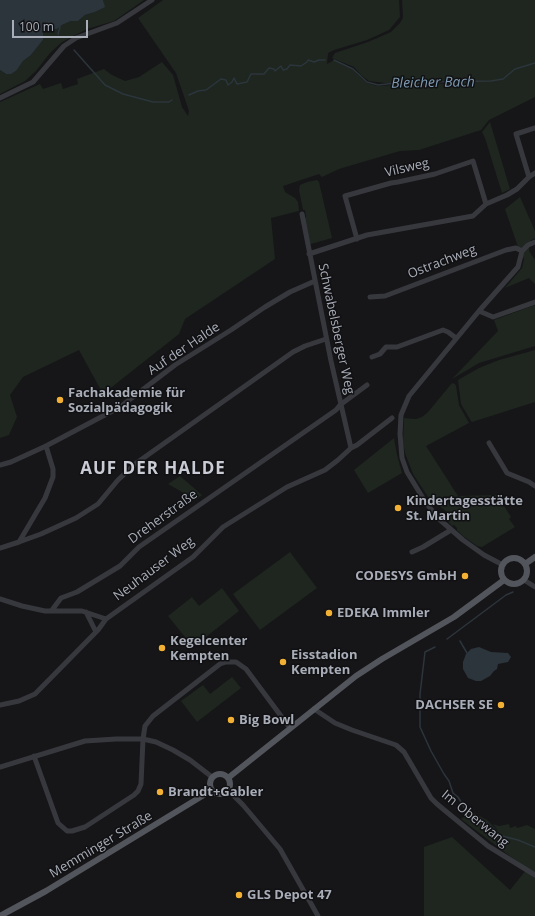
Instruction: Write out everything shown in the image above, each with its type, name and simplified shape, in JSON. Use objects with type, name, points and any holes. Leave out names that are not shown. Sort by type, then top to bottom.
[{"type":"main road","points":[[525,564],[535,557]]},
{"type":"main road","points":[[518,558],[525,564],[528,572],[524,580],[516,585],[504,580],[501,572],[502,565],[509,559],[518,558]]},
{"type":"main road","points":[[228,778],[361,673],[454,617],[504,580]]},
{"type":"main road","points":[[222,774],[228,778],[230,785],[228,790],[220,794],[212,790],[210,783],[212,777],[222,774]]},
{"type":"main road","name":"Memminger Straße","points":[[0,916],[46,891],[212,790]]},
{"type":"street","points":[[0,98],[33,82],[64,46],[76,38],[117,23],[152,0]]},
{"type":"street","points":[[529,177],[516,134],[535,128]]},
{"type":"street","name":"Vilsweg","points":[[357,239],[345,196],[391,183],[424,176],[473,161],[486,204]]},
{"type":"street","points":[[309,254],[367,235],[473,216],[486,204],[517,189],[535,173]]},
{"type":"street","name":"Schwabelsberger Weg","points":[[302,214],[326,339],[351,448]]},
{"type":"street","points":[[502,565],[484,555],[451,530],[429,507],[407,472],[402,458],[400,434],[401,415],[409,396],[456,338],[518,267],[522,251],[535,242]]},
{"type":"street","name":"Ostrachweg","points":[[370,296],[385,296],[506,250],[516,248],[522,251]]},
{"type":"street","name":"Auf der Halde","points":[[0,465],[11,462],[46,446],[120,407],[175,365],[231,330],[265,306],[290,292],[315,281]]},
{"type":"street","points":[[479,311],[493,317],[535,302]]},
{"type":"street","points":[[372,357],[380,354],[386,348],[397,347],[443,330],[456,338]]},
{"type":"street","points":[[0,548],[42,534],[76,518],[98,504],[118,480],[136,464],[293,352],[326,339]]},
{"type":"street","name":"Dreherstraße","points":[[52,610],[61,598],[78,592],[120,566],[139,547],[336,410],[340,405],[367,385]]},
{"type":"street","points":[[351,448],[392,418]]},
{"type":"street","points":[[489,442],[507,473],[535,486]]},
{"type":"street","points":[[19,542],[45,498],[53,477],[52,464],[46,446]]},
{"type":"street","name":"Neuhauser Weg","points":[[0,705],[19,701],[35,694],[96,632],[106,619],[193,557],[217,532],[234,519],[287,487],[326,470],[351,448]]},
{"type":"street","points":[[412,552],[451,530]]},
{"type":"street","points":[[524,580],[535,587]]},
{"type":"street","points":[[0,599],[22,606],[46,611],[82,611],[106,619]]},
{"type":"street","points":[[86,612],[96,632]]},
{"type":"street","points":[[34,756],[58,823],[67,830],[78,830],[85,827],[138,791],[142,776],[143,739],[146,726],[153,716],[220,664],[236,662],[246,669],[290,728]]},
{"type":"street","name":"Im Oberwang","points":[[314,709],[335,722],[352,730],[396,745],[404,752],[431,798],[437,804],[488,846],[535,875]]},
{"type":"street","points":[[0,767],[85,741],[143,739],[156,742],[173,750],[190,760],[212,777]]},
{"type":"street","points":[[228,790],[243,805],[280,849],[318,916]]},
{"type":"shaded area","points":[[0,0],[103,0],[105,7],[85,15],[78,21],[71,21],[57,29],[50,29],[43,32],[43,40],[31,55],[23,61],[17,70],[11,74],[6,74],[0,70]]},
{"type":"shaded area","points":[[103,0],[144,0],[114,21],[87,29],[62,42],[25,81],[0,94],[0,70],[6,74],[17,70],[23,61],[31,55],[43,40],[43,32],[50,29],[57,29],[71,21],[78,21],[85,15],[95,12],[104,7]]},
{"type":"shaded area","points":[[163,0],[399,0],[400,17],[389,30],[367,40],[328,53],[327,64],[334,60],[353,70],[367,83],[377,86],[415,86],[430,83],[448,84],[451,82],[430,81],[407,85],[369,81],[354,67],[332,58],[335,53],[368,42],[391,32],[403,18],[402,0],[535,0],[535,97],[489,120],[481,130],[419,150],[400,151],[339,169],[322,177],[319,174],[283,186],[285,192],[295,198],[298,202],[299,211],[271,218],[275,259],[185,319],[179,334],[103,394],[79,350],[23,377],[10,395],[17,417],[9,435],[0,438],[0,102],[40,84],[43,89],[61,83],[63,89],[78,84],[77,79],[104,69],[112,75],[125,81],[139,77],[162,62],[173,75],[182,107],[188,116],[189,111],[176,73],[138,18]]},
{"type":"shaded area","points":[[490,122],[510,189],[502,193],[482,132]]},
{"type":"shaded area","points":[[317,180],[319,182],[332,238],[311,244],[309,243],[304,219],[306,217],[305,210],[303,210],[299,190],[300,185]]},
{"type":"shaded area","points":[[520,197],[535,231],[535,238],[530,241],[529,251],[535,260],[535,284],[529,278],[505,288],[522,268],[524,259],[517,244],[505,209]]},
{"type":"shaded area","points":[[535,305],[535,346],[479,363],[452,379],[498,331],[494,320]]},
{"type":"shaded area","points":[[535,350],[535,402],[472,422],[461,404],[458,380],[479,368],[499,360]]},
{"type":"shaded area","points":[[452,383],[456,386],[459,405],[469,423],[426,446],[458,496],[497,495],[511,517],[509,519],[515,527],[482,547],[477,546],[463,536],[454,525],[452,526],[445,518],[447,512],[437,504],[434,506],[413,474],[403,443],[404,418],[416,419],[422,417]]},
{"type":"shaded area","points":[[394,438],[402,473],[368,493],[354,470]]},
{"type":"shaded area","points":[[180,476],[202,495],[196,500],[168,484]]},
{"type":"shaded area","points":[[290,552],[317,588],[260,630],[233,594]]},
{"type":"shaded area","points":[[222,588],[239,611],[193,647],[168,616],[192,597],[199,606]]},
{"type":"shaded area","points":[[479,647],[491,652],[508,653],[511,657],[508,662],[498,664],[497,669],[490,676],[481,681],[476,681],[468,678],[463,669],[463,662],[466,654],[471,649]]},
{"type":"shaded area","points":[[232,677],[241,688],[197,722],[181,701],[203,685],[210,694]]},
{"type":"shaded area","points":[[472,812],[487,820],[499,832],[493,824],[499,826],[509,824],[510,828],[516,826],[517,828],[527,825],[535,829],[535,916],[424,916],[424,847],[452,837],[510,890],[527,869],[461,819]]},
{"type":"waterway","name":"Bleicher Bach","points":[[58,34],[60,27]]},
{"type":"waterway","name":"Bleicher Bach","points":[[74,50],[105,85],[123,94],[153,102],[169,102],[172,100]]},
{"type":"waterway","name":"Bleicher Bach","points":[[189,95],[198,91],[206,90],[221,79],[226,80],[228,85],[234,78],[237,84],[247,82],[251,74],[264,74],[269,68],[274,69],[275,71],[281,66],[283,70],[287,69],[290,65],[301,66],[308,60],[314,62],[325,60]]},
{"type":"waterway","name":"Bleicher Bach","points":[[334,60],[353,69],[367,82],[378,85],[396,83],[415,85],[430,82],[491,81],[503,79],[515,69],[535,63]]},
{"type":"waterway","name":"Bleicher Bach","points":[[447,639],[506,595],[513,592]]},
{"type":"waterway","points":[[460,641],[467,653]]},
{"type":"waterway","name":"Bleicher Bach","points":[[435,647],[425,652],[420,694],[420,727],[431,751],[449,781],[453,793],[458,797],[466,810],[493,828],[498,835],[518,840],[535,847]]},
{"type":"place","name":"Fachakademie für Sozialpädagogik","points":[[60,400]]},
{"type":"place","name":"Kindertagesstätte St. Martin","points":[[398,508]]},
{"type":"place","name":"CODESYS GmbH","points":[[465,576]]},
{"type":"place","name":"EDEKA Immler","points":[[329,613]]},
{"type":"place","name":"Kegelcenter Kempten","points":[[162,648]]},
{"type":"place","name":"Eisstadion Kempten","points":[[283,662]]},
{"type":"place","name":"DACHSER SE","points":[[501,705]]},
{"type":"place","name":"Big Bowl","points":[[231,720]]},
{"type":"place","name":"Brandt+Gabler","points":[[160,792]]},
{"type":"place","name":"GLS Depot 47","points":[[239,895]]},
{"type":"district","name":"AUF DER HALDE","points":[[153,469]]}]
